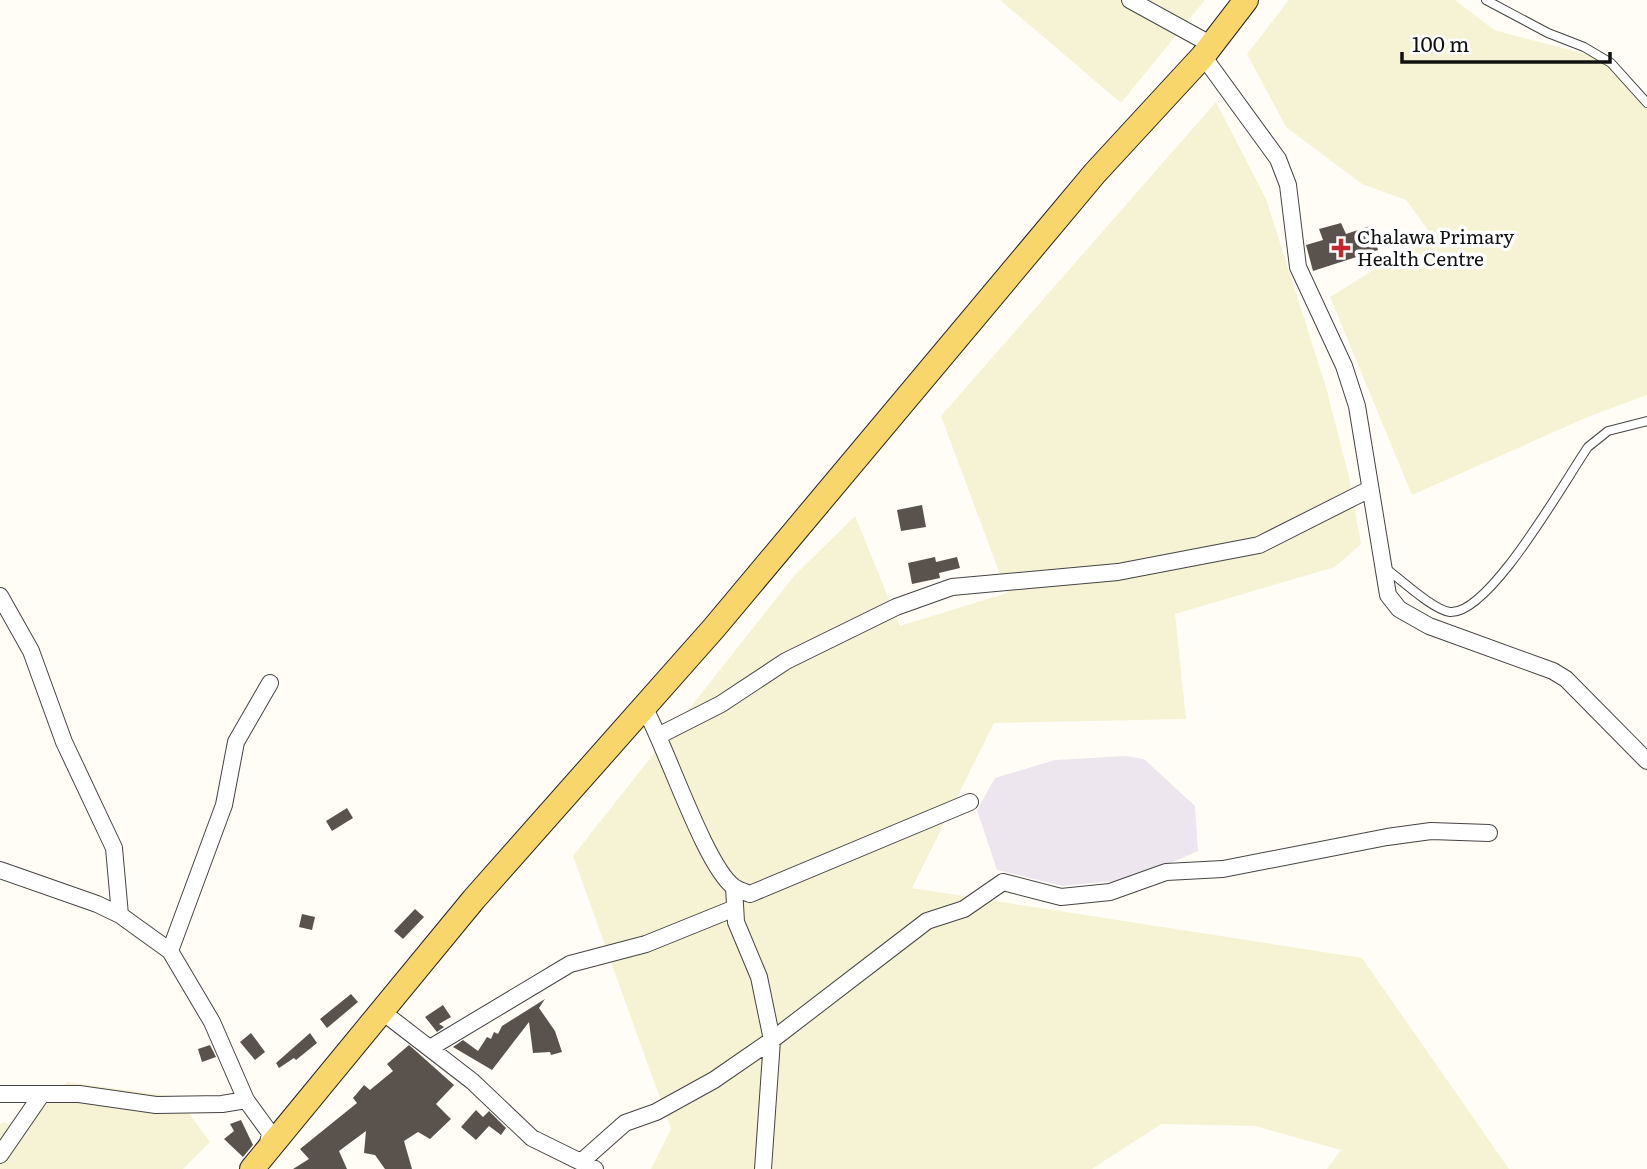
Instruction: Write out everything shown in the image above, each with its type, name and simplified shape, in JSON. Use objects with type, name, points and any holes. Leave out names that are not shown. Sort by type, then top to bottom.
[{"type":"main road","points":[[258,1163],[380,1010],[474,899],[722,618],[1096,173],[1208,50],[1246,0]]},
{"type":"street","points":[[1129,0],[1208,50],[1278,159],[1288,185],[1298,267],[1353,393],[1388,595],[1408,616],[1553,671],[1566,679],[1647,761]]},
{"type":"street","points":[[660,735],[721,704],[786,661],[896,607],[930,595],[966,585],[1118,572],[1259,545],[1370,489]]},
{"type":"street","points":[[0,596],[31,651],[64,742],[114,848],[120,915]]},
{"type":"street","points":[[170,951],[224,805],[236,741],[270,683]]},
{"type":"street","points":[[644,706],[660,735],[710,856],[734,887],[750,894],[970,802]]},
{"type":"street","points":[[380,1010],[472,1082],[532,1138],[588,1166],[625,1123],[656,1112],[714,1080],[772,1040],[927,922],[964,909],[1003,882],[1061,897],[1086,895],[1110,892],[1166,872],[1223,869],[1387,837],[1431,831],[1489,833]]},
{"type":"street","points":[[0,870],[120,915],[170,951],[212,1022],[246,1100],[270,1133],[258,1163]]},
{"type":"street","points":[[734,887],[736,922],[759,976],[772,1040],[763,1169]]},
{"type":"street","points":[[430,1048],[570,964],[646,944],[735,908]]},
{"type":"street","points":[[0,1094],[79,1094],[156,1105],[222,1104],[246,1100]]},
{"type":"street","points":[[0,1155],[42,1094]]},
{"type":"lane","points":[[1486,0],[1548,33],[1584,47],[1611,63],[1647,103]]},
{"type":"lane","points":[[1382,565],[1439,609],[1457,611],[1469,607],[1501,578],[1588,447],[1608,431],[1647,421]]},
{"type":"shaded area","points":[[1000,0],[1205,0],[1121,103]]},
{"type":"shaded area","points":[[1289,0],[1455,0],[1494,30],[1612,61],[1647,109],[1647,395],[1590,416],[1412,495],[1330,297],[1431,234],[1406,200],[1362,184],[1286,127],[1247,54]]},
{"type":"shaded area","points":[[1216,102],[1266,199],[1326,387],[1349,477],[1361,544],[1335,567],[1175,614],[1186,719],[994,723],[912,888],[1362,958],[1509,1169],[1327,1169],[1341,1150],[1255,1126],[1161,1124],[1092,1169],[651,1169],[671,1129],[573,856],[794,576],[855,516],[900,626],[1007,593],[941,416]]},
{"type":"shaded area","points":[[1125,756],[1144,759],[1195,806],[1198,851],[1133,879],[1063,886],[997,870],[977,810],[995,778],[1055,760]]},
{"type":"shaded area","points":[[67,1082],[177,1097],[210,1142],[183,1169],[0,1169],[0,1124],[5,1122],[20,1133]]},
{"type":"building","name":"Chalawa Primary Health Centre","points":[[1341,223],[1346,234],[1370,226],[1378,250],[1313,271],[1306,245],[1323,240],[1319,229]]},
{"type":"building","points":[[922,505],[926,527],[901,531],[897,510]]},
{"type":"building","points":[[935,557],[936,562],[957,557],[960,568],[939,573],[940,578],[912,584],[908,563]]},
{"type":"building","points":[[347,808],[353,818],[332,831],[326,821]]},
{"type":"building","points":[[415,909],[424,917],[403,939],[394,931]]},
{"type":"building","points":[[302,914],[315,917],[312,930],[299,927]]},
{"type":"building","points":[[351,994],[358,1002],[327,1028],[320,1019]]},
{"type":"building","points":[[545,999],[539,1008],[555,1031],[562,1052],[551,1055],[550,1052],[533,1053],[529,1022],[492,1070],[453,1047],[463,1040],[478,1051],[487,1037],[491,1039],[494,1032],[498,1034],[502,1026]]},
{"type":"building","points":[[443,1005],[451,1017],[439,1024],[444,1027],[437,1032],[425,1017]]},
{"type":"building","points":[[251,1033],[265,1052],[255,1060],[240,1042]]},
{"type":"building","points":[[310,1033],[317,1043],[296,1060],[294,1058],[279,1068],[276,1063]]},
{"type":"building","points":[[210,1045],[216,1057],[202,1062],[198,1049]]},
{"type":"building","points":[[409,1045],[454,1085],[436,1104],[451,1119],[430,1139],[418,1132],[404,1141],[412,1169],[385,1169],[375,1155],[364,1153],[366,1131],[339,1151],[347,1169],[293,1169],[309,1159],[300,1149],[357,1103],[353,1098],[364,1085],[370,1090],[393,1071],[387,1064]]},
{"type":"building","points":[[476,1110],[483,1117],[489,1111],[506,1128],[501,1135],[489,1126],[476,1140],[461,1127]]},
{"type":"building","points":[[241,1120],[253,1145],[243,1157],[224,1139],[234,1131],[230,1124]]},
{"type":"place","name":"Chalawa Primary Health Centre","points":[[1341,248]]}]
